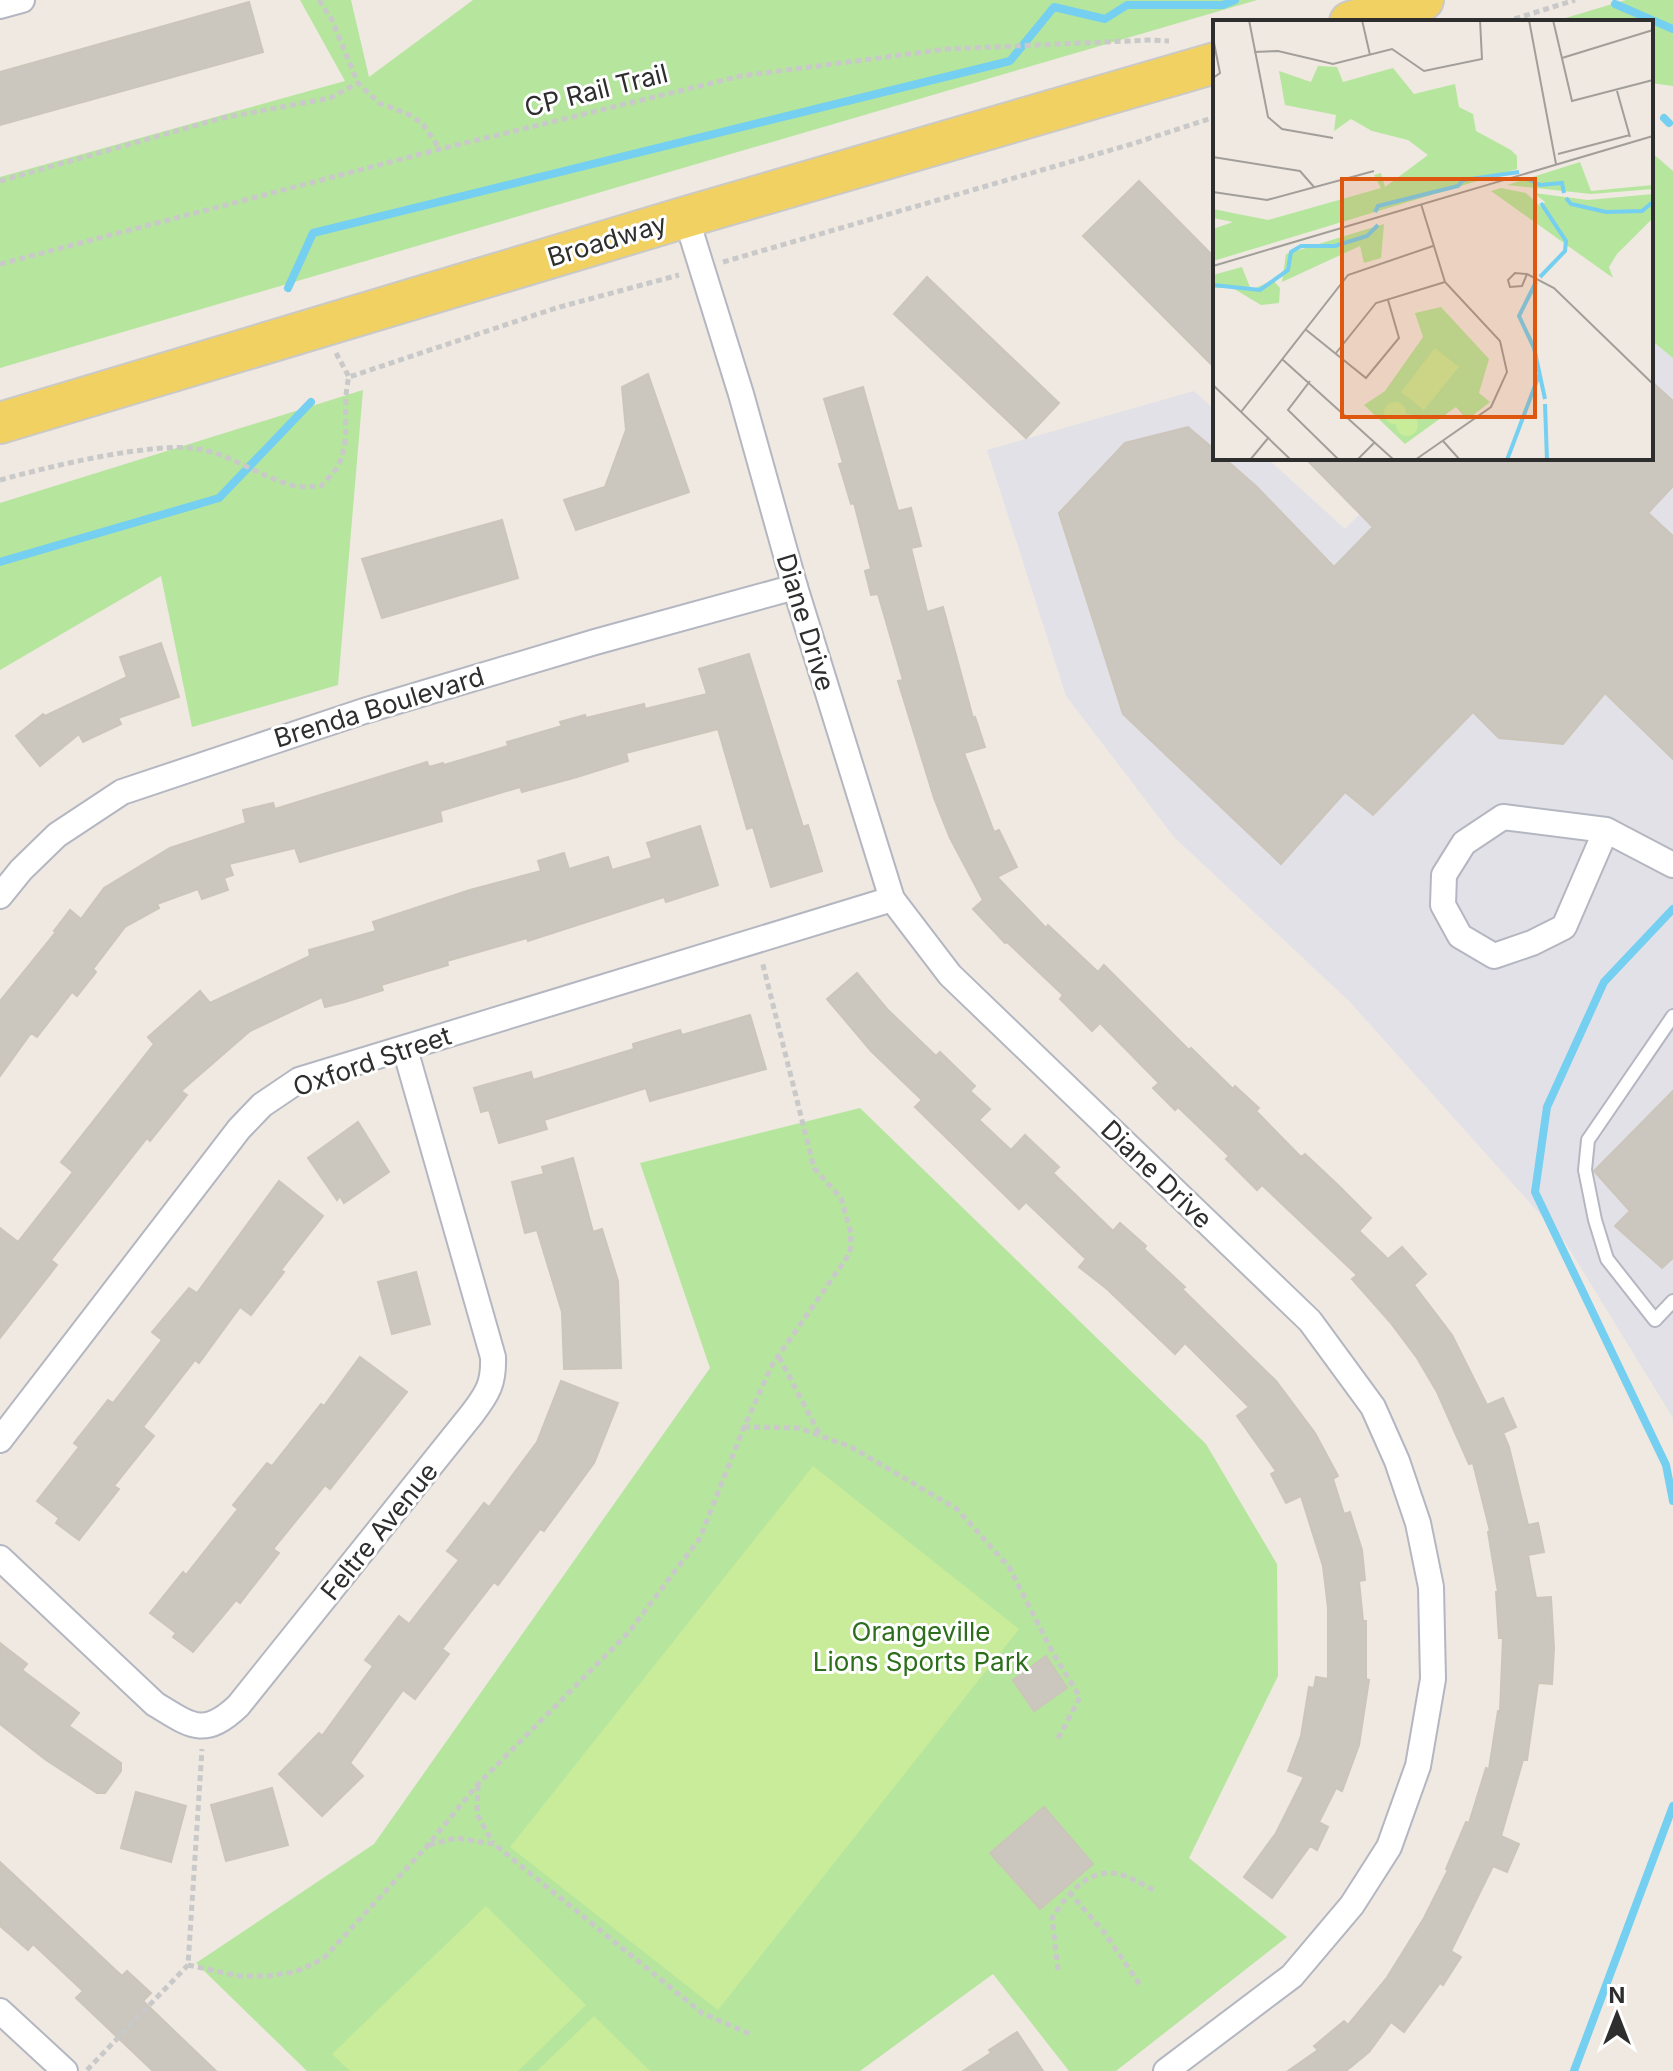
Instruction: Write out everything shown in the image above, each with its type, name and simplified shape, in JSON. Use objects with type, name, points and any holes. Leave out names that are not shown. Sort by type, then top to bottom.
[{"type":"main road","points":[[1357,20],[1423,0]]},
{"type":"main road","name":"Broadway","points":[[0,423],[686,217],[1213,64]]},
{"type":"street","points":[[0,6],[22,0]]},
{"type":"street","name":"Diane Drive","points":[[686,217],[741,394],[795,587],[892,899],[950,975],[1310,1321],[1373,1407],[1397,1461],[1418,1523],[1431,1587],[1433,1679],[1418,1766],[1389,1847],[1352,1905],[1292,1976],[1166,2071]]},
{"type":"street","name":"Brenda Boulevard","points":[[0,896],[21,870],[57,835],[122,792],[364,711],[595,642],[795,587]]},
{"type":"street","points":[[1606,830],[1564,927],[1532,943],[1494,956],[1460,936],[1443,905],[1444,875],[1464,843],[1503,817],[1606,830],[1673,865]]},
{"type":"street","name":"Oxford Street","points":[[0,1440],[239,1129],[262,1105],[299,1080],[892,899]]},
{"type":"street","name":"Feltre Avenue","points":[[203,1727],[223,1720],[238,1706],[472,1414],[485,1397],[494,1377],[488,1333],[405,1049]]},
{"type":"street","points":[[0,1558],[155,1704],[180,1719],[203,1727]]},
{"type":"street","points":[[0,2011],[65,2071]]},
{"type":"lane","points":[[1673,1016],[1588,1140],[1585,1170],[1607,1259],[1655,1320],[1673,1301]]},
{"type":"path","points":[[319,0],[331,18],[358,83],[379,103],[422,123],[440,149]]},
{"type":"path","points":[[1511,20],[1575,0]]},
{"type":"path","name":"CP Rail Trail","points":[[0,264],[440,149],[741,76],[947,49],[1151,40],[1181,42]]},
{"type":"path","points":[[0,181],[222,118],[330,98],[358,83]]},
{"type":"path","points":[[0,480],[104,457],[165,448],[199,449],[233,459],[293,486],[321,486],[338,466],[347,429],[344,394],[349,377],[556,308],[1117,148],[1213,118]]},
{"type":"path","points":[[188,1965],[239,1976],[268,1976],[295,1972],[323,1959],[428,1845],[478,1784],[629,1632],[700,1538],[744,1427],[779,1357],[850,1253],[851,1233],[841,1198],[814,1168],[757,940]]},
{"type":"path","points":[[779,1357],[820,1436]]},
{"type":"path","points":[[744,1427],[799,1428],[851,1447],[957,1509],[1009,1567],[1054,1655],[1080,1697],[1056,1742]]},
{"type":"path","points":[[86,2071],[188,1965],[203,1727]]},
{"type":"path","points":[[478,1784],[477,1814],[494,1844],[702,2013],[750,2034]]},
{"type":"path","points":[[428,1845],[456,1838],[494,1844]]},
{"type":"path","points":[[1058,1970],[1052,1918],[1069,1892],[1094,1876],[1117,1873],[1154,1890]]},
{"type":"path","points":[[1069,1892],[1104,1932],[1140,1985]]},
{"type":"shaded area","points":[[1653,342],[1673,358],[1673,1418],[1565,1242],[1350,1002],[1174,837],[1066,696],[987,450],[1194,391],[1213,408],[1213,460],[1269,460],[1345,529],[1414,460],[1653,460]]},
{"type":"green space","points":[[300,0],[351,0],[369,77],[473,0],[1257,0],[0,368],[0,177],[345,81]]},
{"type":"green space","points":[[1626,0],[1673,0],[1673,86],[1653,83],[1653,20],[1559,20]]},
{"type":"green space","points":[[1653,154],[1673,171],[1673,358],[1653,342]]},
{"type":"green space","points":[[363,390],[338,685],[192,727],[161,576],[0,670],[0,503]]},
{"type":"green space","name":"Orangeville Lions Sports Park","points":[[860,1108],[1206,1444],[1277,1564],[1278,1676],[1189,1858],[1287,1937],[1116,2071],[1069,2071],[993,1974],[860,2071],[307,2071],[196,1963],[374,1844],[710,1368],[640,1163]]},
{"type":"green space","points":[[813,1466],[1019,1629],[718,2010],[510,1847]]},
{"type":"green space","points":[[486,1906],[586,2005],[518,2071],[350,2071],[332,2054]]},
{"type":"green space","points":[[594,2016],[650,2071],[537,2071]]},
{"type":"building","points":[[249,2],[263,52],[0,125],[0,72]]},
{"type":"building","points":[[1139,181],[1213,256],[1213,366],[1083,236]]},
{"type":"building","points":[[927,277],[1059,403],[1026,438],[894,314]]},
{"type":"building","points":[[648,374],[689,492],[576,530],[564,500],[605,487],[626,430],[622,387]]},
{"type":"building","points":[[1653,383],[1673,401],[1673,486],[1648,513],[1673,536],[1673,759],[1605,693],[1563,744],[1499,738],[1473,712],[1373,815],[1345,792],[1281,864],[1123,714],[1059,513],[1125,443],[1188,427],[1213,448],[1213,460],[1226,460],[1257,487],[1334,567],[1373,527],[1307,460],[1653,460]]},
{"type":"building","points":[[863,387],[898,511],[911,508],[921,546],[911,548],[927,612],[943,607],[973,718],[985,747],[964,753],[994,832],[999,830],[1017,867],[997,877],[1046,928],[1048,925],[1098,972],[1104,965],[1189,1050],[1191,1048],[1233,1089],[1235,1086],[1259,1108],[1256,1111],[1301,1157],[1305,1154],[1339,1186],[1371,1218],[1359,1231],[1388,1259],[1402,1247],[1426,1274],[1414,1285],[1452,1335],[1487,1405],[1503,1398],[1516,1427],[1503,1433],[1528,1525],[1538,1523],[1544,1552],[1528,1555],[1536,1598],[1551,1597],[1554,1648],[1552,1684],[1538,1683],[1527,1760],[1523,1760],[1501,1836],[1519,1844],[1507,1872],[1493,1866],[1451,1951],[1461,1957],[1443,1985],[1440,1983],[1404,2032],[1391,2022],[1369,2052],[1346,2071],[1288,2071],[1318,2050],[1314,2046],[1344,2021],[1348,2025],[1386,1979],[1424,1918],[1448,1870],[1466,1822],[1469,1823],[1486,1768],[1489,1769],[1500,1711],[1503,1638],[1499,1638],[1498,1592],[1490,1531],[1473,1463],[1469,1464],[1437,1392],[1417,1358],[1352,1279],[1357,1275],[1262,1185],[1257,1190],[1226,1159],[1229,1156],[1178,1107],[1175,1110],[1153,1088],[1159,1083],[1100,1023],[1092,1031],[1060,999],[1063,995],[1005,943],[973,909],[983,900],[950,838],[934,798],[898,681],[903,680],[878,594],[871,595],[865,571],[871,569],[854,503],[851,504],[839,464],[843,463],[824,399]]},
{"type":"building","points":[[502,520],[518,578],[382,618],[362,559]]},
{"type":"building","points":[[161,643],[179,697],[118,718],[121,724],[83,742],[79,734],[40,766],[16,736],[43,714],[45,716],[127,677],[120,657]]},
{"type":"building","points":[[749,654],[803,827],[808,825],[822,871],[771,887],[753,827],[747,829],[718,729],[626,753],[628,761],[577,777],[522,792],[520,787],[440,811],[442,821],[300,862],[295,848],[229,864],[233,875],[224,878],[228,890],[202,899],[198,889],[157,904],[159,908],[125,927],[77,996],[72,992],[37,1037],[31,1033],[0,1076],[0,1001],[70,910],[81,919],[104,888],[170,848],[246,823],[243,810],[273,803],[275,809],[427,762],[429,767],[444,765],[508,746],[507,742],[562,726],[560,722],[585,715],[586,718],[644,704],[645,709],[707,694],[699,669]]},
{"type":"building","points":[[700,826],[718,885],[666,902],[664,897],[528,941],[527,938],[447,961],[448,965],[381,985],[383,990],[345,1002],[325,1007],[322,997],[250,1031],[181,1091],[187,1095],[150,1141],[147,1138],[51,1260],[57,1265],[0,1338],[0,1228],[18,1242],[73,1172],[61,1162],[154,1044],[148,1037],[200,991],[210,1003],[310,956],[309,950],[376,931],[373,922],[470,890],[541,871],[538,861],[564,853],[569,869],[608,857],[612,870],[652,858],[647,843]]},
{"type":"building","points":[[857,973],[887,1009],[936,1056],[940,1052],[975,1086],[970,1091],[990,1109],[979,1120],[1011,1150],[1025,1135],[1059,1167],[1053,1173],[1113,1231],[1120,1223],[1146,1246],[1144,1249],[1185,1287],[1182,1289],[1276,1381],[1315,1433],[1338,1476],[1333,1479],[1344,1514],[1350,1512],[1362,1550],[1365,1580],[1359,1581],[1363,1621],[1366,1621],[1366,1679],[1369,1680],[1359,1745],[1342,1791],[1336,1788],[1319,1822],[1328,1827],[1317,1850],[1310,1846],[1272,1898],[1244,1877],[1276,1833],[1304,1777],[1288,1771],[1301,1736],[1309,1687],[1314,1688],[1316,1677],[1328,1679],[1328,1608],[1323,1566],[1301,1496],[1286,1503],[1271,1474],[1276,1471],[1237,1416],[1249,1407],[1185,1343],[1175,1354],[1107,1289],[1079,1267],[1086,1259],[1026,1202],[1019,1209],[915,1107],[922,1100],[871,1051],[827,999]]},
{"type":"building","points":[[750,1015],[766,1069],[650,1101],[646,1088],[544,1120],[547,1129],[499,1143],[489,1110],[481,1112],[474,1088],[531,1072],[533,1080],[634,1049],[633,1044],[680,1030],[682,1035]]},
{"type":"building","points":[[1673,1091],[1673,1258],[1662,1268],[1615,1226],[1630,1211],[1594,1171]]},
{"type":"building","points":[[358,1122],[389,1172],[344,1203],[340,1196],[337,1200],[308,1158]]},
{"type":"building","points":[[573,1158],[593,1232],[602,1229],[618,1281],[621,1368],[564,1369],[562,1312],[537,1230],[525,1233],[512,1182],[544,1174],[542,1167]]},
{"type":"building","points":[[279,1181],[323,1216],[251,1315],[240,1307],[199,1363],[195,1360],[143,1427],[154,1436],[114,1486],[119,1489],[79,1540],[56,1523],[59,1518],[37,1501],[79,1447],[74,1443],[108,1400],[113,1403],[162,1340],[152,1332],[189,1288],[197,1293]]},
{"type":"building","points":[[416,1272],[430,1324],[392,1334],[378,1282]]},
{"type":"building","points":[[360,1357],[407,1392],[330,1489],[325,1485],[273,1549],[279,1553],[240,1603],[236,1600],[193,1652],[173,1637],[176,1633],[150,1613],[183,1572],[186,1575],[238,1509],[233,1505],[267,1463],[272,1466],[321,1404],[324,1406]]},
{"type":"building","points":[[561,1381],[618,1403],[594,1463],[544,1531],[540,1529],[498,1585],[494,1582],[442,1649],[449,1654],[415,1699],[403,1690],[350,1763],[363,1776],[322,1816],[279,1774],[319,1733],[322,1736],[373,1666],[365,1660],[399,1616],[409,1624],[459,1560],[447,1551],[484,1503],[489,1507],[537,1442]]},
{"type":"building","points":[[0,1643],[27,1664],[22,1670],[79,1713],[69,1726],[121,1763],[121,1771],[105,1793],[97,1793],[46,1760],[0,1724]]},
{"type":"building","points":[[1046,1656],[1067,1688],[1034,1711],[1013,1680]]},
{"type":"building","points":[[272,1788],[288,1845],[226,1861],[211,1805]]},
{"type":"building","points":[[136,1792],[186,1806],[171,1862],[121,1848]]},
{"type":"building","points":[[1044,1807],[1093,1864],[1040,1909],[990,1853]]},
{"type":"building","points":[[0,1862],[122,1976],[127,1971],[151,1993],[143,2001],[216,2071],[153,2071],[76,1998],[83,1991],[33,1944],[28,1950],[0,1926]]},
{"type":"building","points":[[1017,2032],[1043,2071],[963,2071],[991,2053],[989,2050]]},
{"type":"waterway","points":[[288,288],[313,233],[1010,61],[1054,7],[1105,19],[1127,5],[1223,5],[1235,0]]},
{"type":"waterway","points":[[1615,4],[1652,20]]},
{"type":"waterway","points":[[1653,20],[1673,29]]},
{"type":"waterway","points":[[1664,118],[1669,123]]},
{"type":"waterway","points":[[0,562],[219,498],[311,402]]},
{"type":"waterway","points":[[1673,909],[1604,982],[1547,1107],[1535,1192],[1666,1465],[1673,1501]]},
{"type":"waterway","points":[[1574,2071],[1673,1806]]}]
